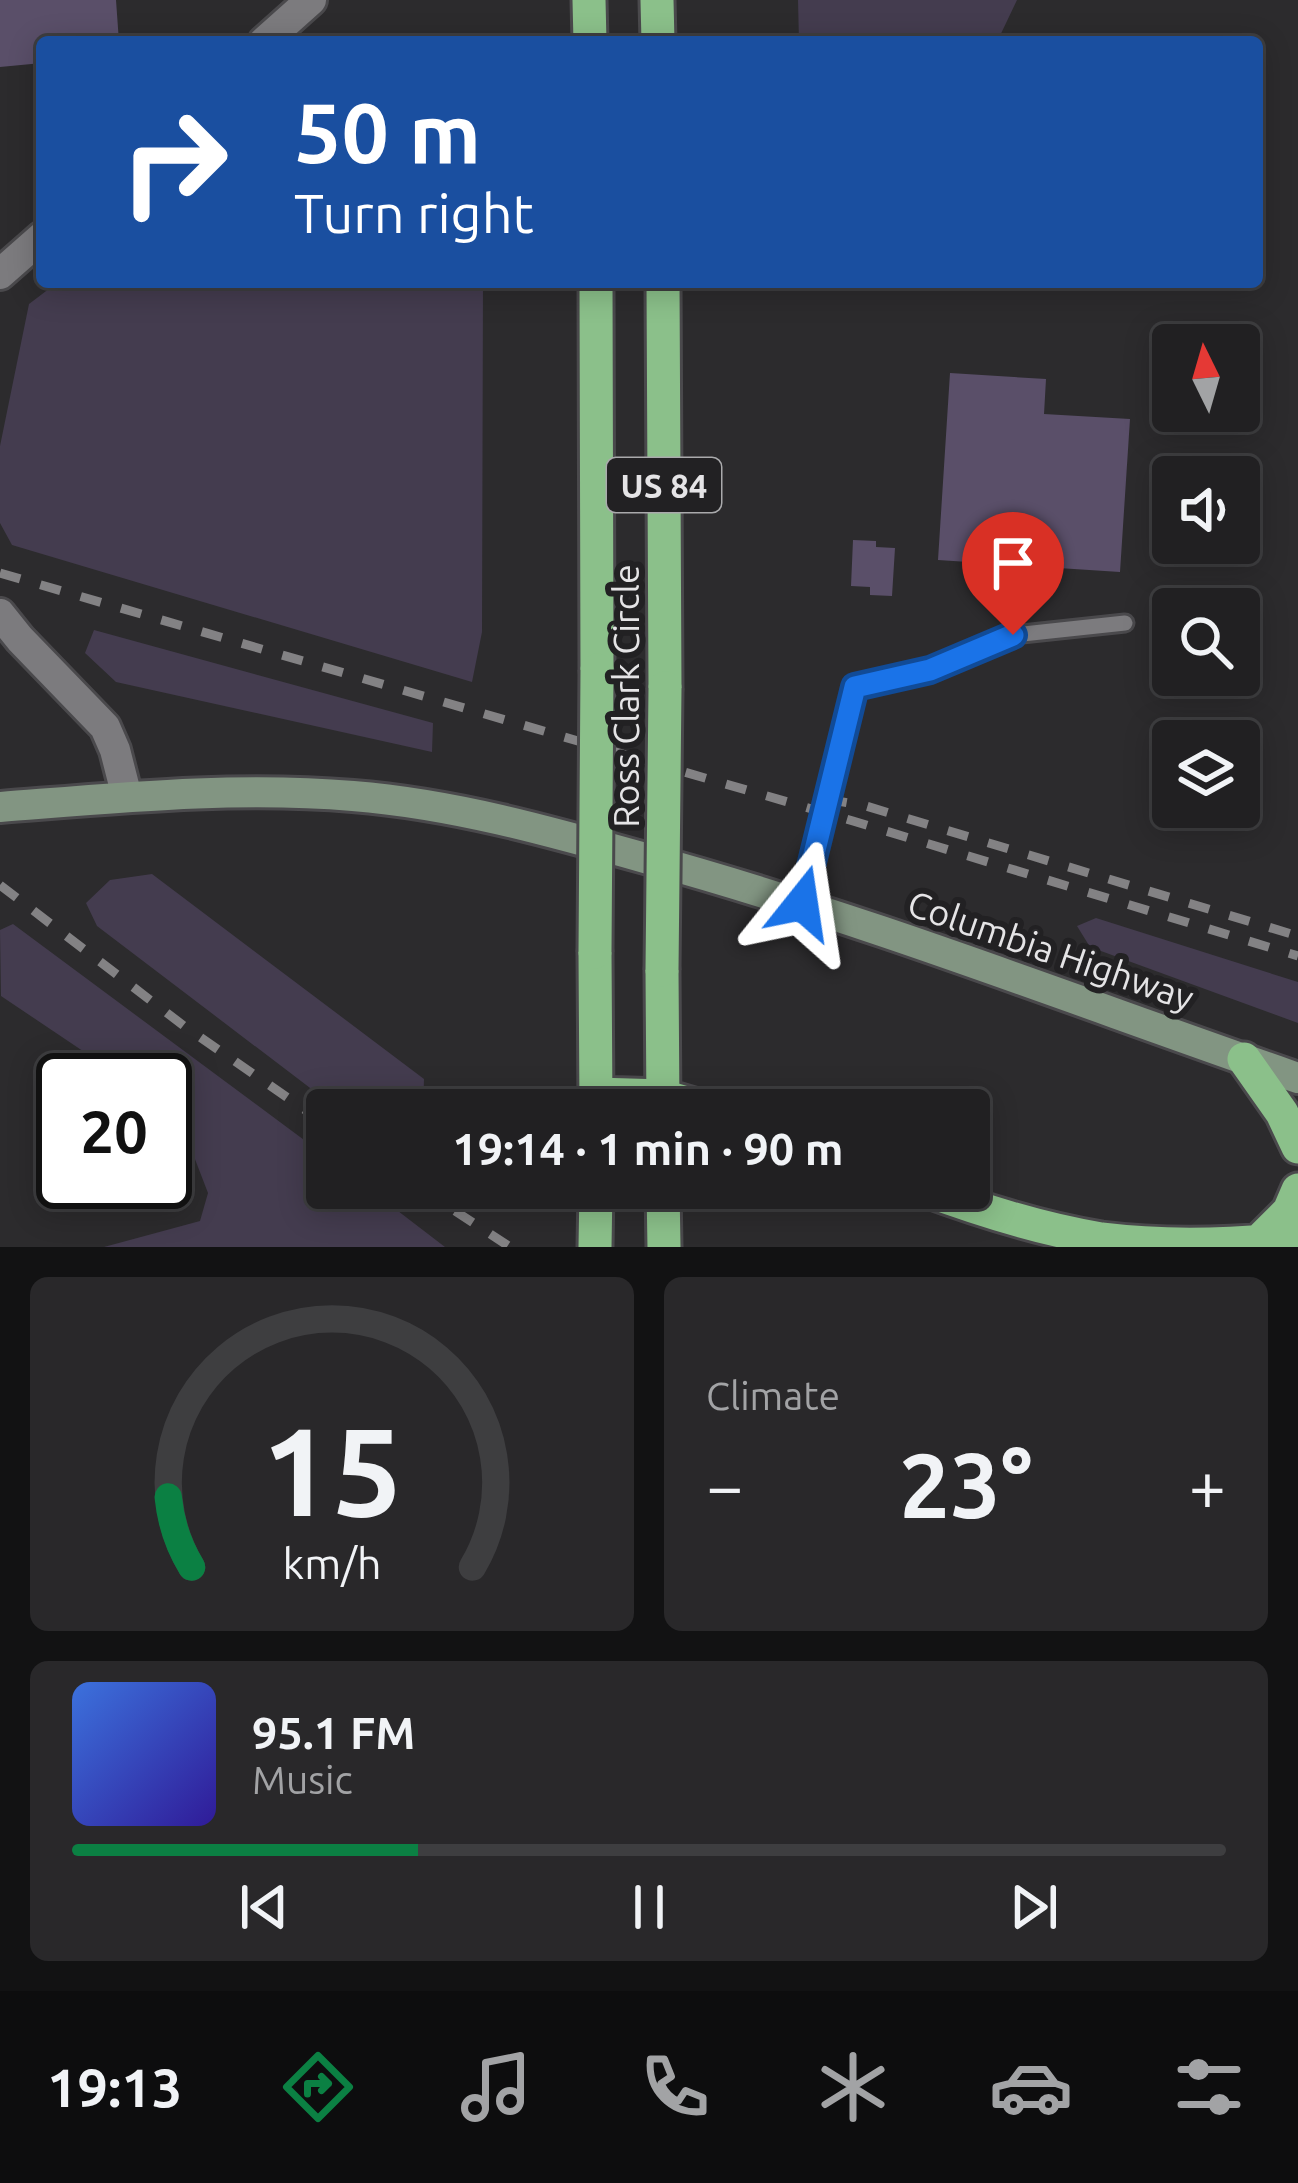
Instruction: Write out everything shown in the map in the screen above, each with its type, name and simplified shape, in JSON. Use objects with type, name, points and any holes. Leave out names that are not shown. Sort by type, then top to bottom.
[{"type":"highway","points":[[589,0],[590,36]]},
{"type":"highway","points":[[657,0],[658,36]]},
{"type":"highway","name":"Ross Clark Circle","points":[[596,288],[596,1089]]},
{"type":"highway","name":"Ross Clark Circle","points":[[663,288],[663,1089]]},
{"type":"highway","points":[[1244,1059],[1282,1113],[1298,1147]]},
{"type":"highway","points":[[1257,1243],[1289,1211],[1298,1190]]},
{"type":"highway","points":[[596,1209],[596,1247]]},
{"type":"highway","points":[[663,1209],[664,1242]]},
{"type":"highway","points":[[664,1242],[679,1209]]},
{"type":"highway","points":[[980,1209],[1104,1240],[1192,1246],[1298,1238]]},
{"type":"main road","name":"Columbia Highway","points":[[0,807],[264,792],[431,805],[520,824],[802,903],[1298,1078]]},
{"type":"street","points":[[271,36],[311,0]]},
{"type":"street","points":[[0,274],[36,242]]},
{"type":"street","points":[[0,614],[106,728],[128,797]]},
{"type":"lane","points":[[802,903],[855,687],[930,670],[1013,635],[1124,623]]},
{"type":"shaded area","points":[[798,0],[1017,0],[1000,36],[799,36]]},
{"type":"shaded area","points":[[50,288],[483,288],[482,632],[472,682],[12,545],[0,523],[0,446],[29,304]]},
{"type":"shaded area","points":[[94,630],[433,723],[432,752],[116,682],[85,653]]},
{"type":"shaded area","points":[[152,874],[424,1079],[424,1089],[311,1089],[97,926],[86,903],[110,880]]},
{"type":"shaded area","points":[[1096,918],[1298,982],[1298,1023],[1090,947],[1077,926]]},
{"type":"shaded area","points":[[13,924],[187,1053],[86,1053],[1,996],[0,930]]},
{"type":"shaded area","points":[[192,1057],[306,1141],[306,1209],[395,1209],[445,1247],[104,1247],[200,1221],[208,1193],[192,1151]]},
{"type":"building","points":[[0,0],[116,0],[119,36],[36,36],[36,64],[0,67]]},
{"type":"building","points":[[950,373],[1046,379],[1044,414],[1130,419],[1120,572],[938,560]]},
{"type":"building","points":[[853,540],[895,548],[892,596],[870,595],[870,587],[851,586]]},
{"type":"railway","points":[[0,573],[1298,956]]},
{"type":"railway","points":[[826,799],[866,806],[1298,936]]},
{"type":"railway","points":[[0,885],[184,1026],[306,1110]]},
{"type":"railway","points":[[452,1209],[510,1247]]},
{"type":"route","points":[[802,903],[855,687],[930,670],[1013,635]]}]
